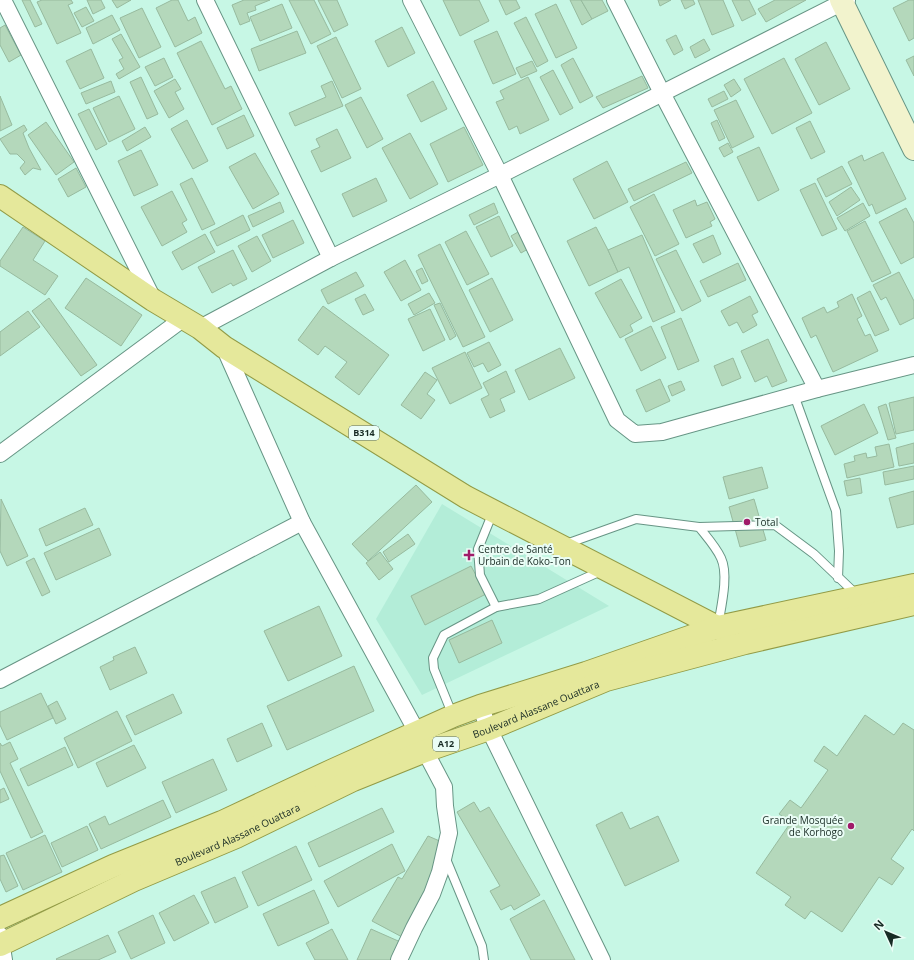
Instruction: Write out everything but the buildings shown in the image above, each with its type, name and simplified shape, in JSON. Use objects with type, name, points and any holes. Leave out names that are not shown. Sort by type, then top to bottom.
[{"type":"main road","name":"B314","points":[[0,196],[153,300],[192,323],[224,346],[466,497],[606,568],[745,642]]},
{"type":"main road","name":"Boulevard Alassane Ouattara","points":[[1,946],[134,880],[236,837],[353,780],[421,741],[453,716],[480,706],[586,673],[718,627],[914,585]]},
{"type":"main road","name":"Boulevard Alassane Ouattara","points":[[0,918],[113,866],[421,741],[489,729],[606,680],[745,642],[914,604]]},
{"type":"street","points":[[3,0],[153,300]]},
{"type":"street","points":[[205,0],[331,258]]},
{"type":"street","points":[[410,0],[500,175],[617,420],[635,434],[662,432],[794,395],[914,366]]},
{"type":"street","points":[[615,0],[817,389]]},
{"type":"street","points":[[0,454],[192,323],[331,258],[500,175],[843,1],[914,149]]},
{"type":"street","points":[[224,346],[302,522],[421,741],[444,787],[449,833],[440,872],[432,894],[399,960]]},
{"type":"street","points":[[0,680],[302,522]]},
{"type":"street","points":[[480,706],[489,729],[602,960]]},
{"type":"lane","points":[[794,395],[836,511],[839,551],[838,578]]},
{"type":"lane","points":[[493,511],[478,549],[480,575],[496,607]]},
{"type":"lane","points":[[561,546],[636,519],[699,527],[775,525],[814,554],[859,598]]},
{"type":"lane","points":[[699,527],[721,558],[723,587],[718,627]]},
{"type":"lane","points":[[453,716],[434,669],[433,658],[444,635],[496,607],[538,599],[606,568]]},
{"type":"lane","points":[[444,854],[482,946],[484,960]]},
{"type":"shaded area","name":"Centre de Santé Urbain de Koko-Ton","points":[[442,504],[609,606],[422,695],[376,619]]},
{"type":"place","name":"Total","points":[[747,522]]},
{"type":"place","name":"Centre de Santé Urbain de Koko-Ton","points":[[469,555]]},
{"type":"place","name":"Grande Mosquée de Korhogo","points":[[851,826]]}]
